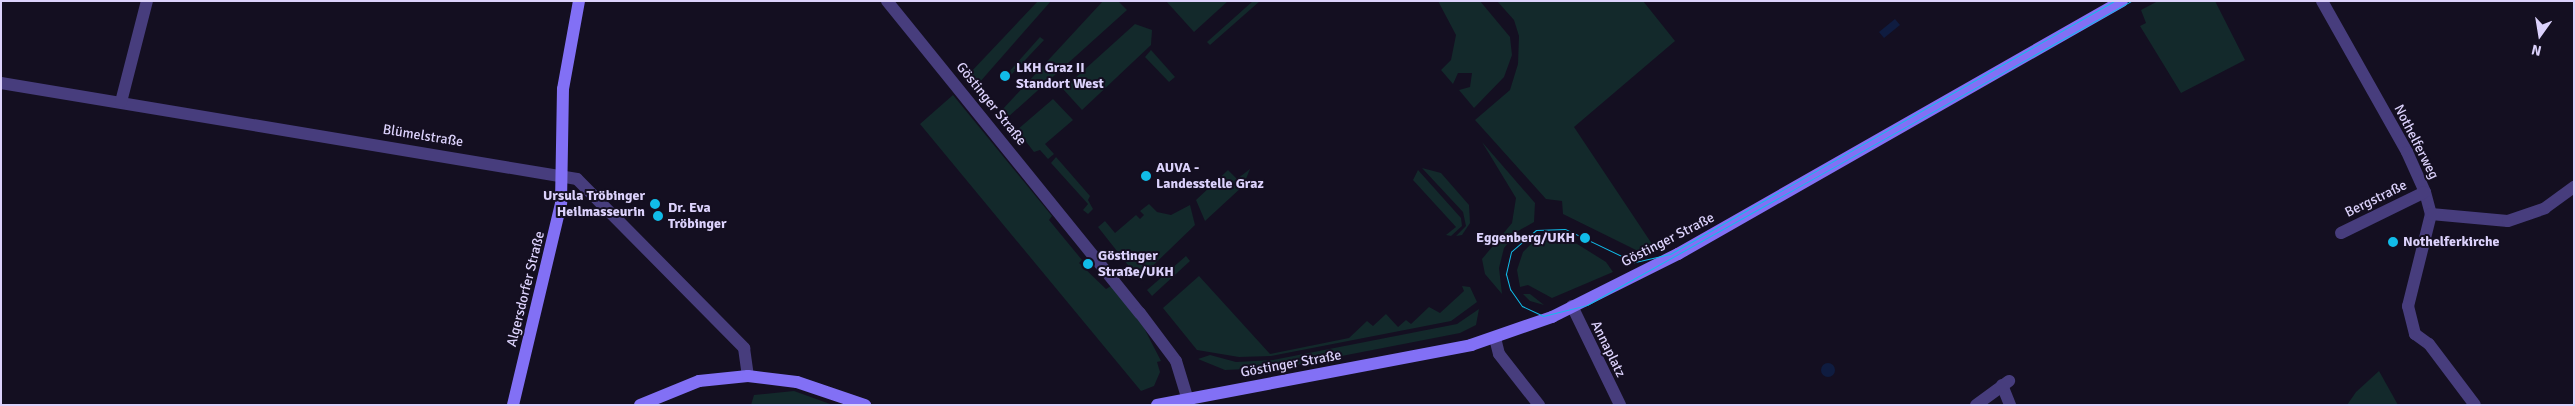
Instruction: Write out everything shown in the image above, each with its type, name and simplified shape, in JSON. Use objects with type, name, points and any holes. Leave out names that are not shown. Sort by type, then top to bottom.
[{"type":"main road","name":"Algersdorfer Straße","points":[[513,405],[561,203],[564,174],[565,68],[579,1]]},
{"type":"main road","name":"Göstinger Straße","points":[[1157,405],[1495,338],[1572,306],[1678,254],[2122,1]]},
{"type":"main road","points":[[640,405],[698,381],[748,376],[797,382],[865,405]]},
{"type":"street","points":[[121,102],[147,1]]},
{"type":"street","name":"Göstinger Straße","points":[[887,1],[1140,313],[1176,361],[1187,398]]},
{"type":"street","name":"Nothelferweg","points":[[2322,1],[2425,192],[2431,214],[2408,306],[2415,334],[2428,344],[2475,405]]},
{"type":"street","name":"Blümelstraße","points":[[1,83],[564,174],[594,192],[744,348],[748,376]]},
{"type":"street","points":[[2431,214],[2508,221],[2545,208],[2574,188]]},
{"type":"street","name":"Bergstraße","points":[[2341,233],[2425,192]]},
{"type":"street","name":"Annaplatz","points":[[1572,306],[1620,405]]},
{"type":"street","points":[[1495,338],[1499,354],[1539,405]]},
{"type":"street","points":[[1976,405],[2006,383],[2010,405]]},
{"type":"green space","points":[[1038,1],[1051,1],[979,83],[970,73]]},
{"type":"green space","points":[[1103,1],[1118,1],[1127,10],[1007,118],[1002,110]]},
{"type":"green space","points":[[1166,1],[1228,1],[1194,32]]},
{"type":"green space","points":[[1253,1],[1260,1],[1210,45],[1207,42]]},
{"type":"green space","points":[[1438,1],[1480,1],[1510,37],[1512,55],[1504,77],[1474,108],[1459,90],[1470,87],[1472,73],[1458,73],[1453,84],[1441,70],[1451,60],[1456,35]]},
{"type":"green space","points":[[1497,1],[1643,1],[1675,41],[1574,127],[1656,250],[1638,251],[1563,214],[1562,201],[1546,199],[1475,120],[1510,90],[1518,64],[1519,36],[1514,20]]},
{"type":"green space","points":[[2158,1],[2215,1],[2245,60],[2181,93],[2140,26],[2146,23],[2141,10]]},
{"type":"green space","points":[[1135,24],[1152,30],[1151,45],[1082,110],[1063,89]]},
{"type":"green space","points":[[1040,37],[1044,40],[1010,76],[1007,74]]},
{"type":"green space","points":[[1151,50],[1175,77],[1169,82],[1145,57]]},
{"type":"green space","points":[[953,95],[1052,216],[1049,220],[1082,260],[1079,263],[1106,289],[1111,286],[1142,324],[1161,361],[1157,362],[1160,372],[1154,386],[1141,391],[920,124]]},
{"type":"green space","points":[[1053,99],[1073,120],[1045,144],[1054,154],[1048,159],[1040,150],[1034,152],[1017,130]]},
{"type":"green space","points":[[1482,142],[1535,203],[1534,222],[1518,231],[1504,248],[1499,268],[1502,294],[1485,274],[1482,259],[1512,223],[1516,198]]},
{"type":"green space","points":[[1056,157],[1090,196],[1088,200],[1093,209],[1088,214],[1083,210],[1088,204],[1051,163]]},
{"type":"green space","points":[[1422,168],[1441,173],[1469,205],[1470,223],[1462,235],[1456,236],[1466,226],[1463,212]]},
{"type":"green space","points":[[1250,169],[1243,186],[1205,221],[1196,200],[1228,170],[1237,179]]},
{"type":"green space","points":[[1418,170],[1461,218],[1462,226],[1451,236],[1446,235],[1456,227],[1413,180]]},
{"type":"green space","points":[[1149,204],[1157,212],[1171,215],[1190,205],[1195,225],[1139,279],[1098,227],[1105,221],[1115,233],[1136,215],[1140,219],[1144,215],[1140,211]]},
{"type":"green space","points":[[1551,236],[1574,242],[1606,262],[1613,272],[1552,298],[1528,285],[1520,287],[1517,270],[1523,252],[1534,241]]},
{"type":"green space","points":[[1186,256],[1190,261],[1152,296],[1147,290]]},
{"type":"green space","points":[[1199,276],[1270,354],[1349,338],[1367,321],[1373,326],[1386,314],[1398,327],[1406,320],[1411,324],[1429,307],[1440,313],[1464,291],[1462,286],[1470,287],[1477,302],[1451,321],[1271,356],[1239,357],[1197,350],[1163,308]]},
{"type":"green space","points":[[1523,294],[1530,294],[1544,305],[1530,301]]},
{"type":"green space","points":[[1479,309],[1476,325],[1460,333],[1285,367],[1225,370],[1198,359],[1210,355],[1236,362],[1273,360],[1457,324]]},
{"type":"green space","points":[[2379,371],[2398,405],[2347,405],[2356,392]]},
{"type":"green space","points":[[794,391],[833,405],[751,405],[754,395]]},
{"type":"water","points":[[1895,19],[1900,25],[1884,38],[1879,32]]},
{"type":"water","points":[[1828,363],[1833,365],[1835,370],[1833,375],[1828,377],[1823,375],[1821,370],[1823,365]]},
{"type":"tram line","points":[[2114,1],[1670,254],[1634,262],[1565,229],[1536,230],[1511,252],[1506,274],[1510,289],[1522,306],[1543,316],[1587,305],[2131,1]]},
{"type":"place","name":"LKH Graz II Standort West","points":[[1005,76]]},
{"type":"place","name":"AUVA - Landesstelle Graz","points":[[1146,176]]},
{"type":"place","name":"Ursula Tröbinger Heilmasseurin","points":[[655,204]]},
{"type":"place","name":"Dr. Eva Tröbinger","points":[[658,216]]},
{"type":"place","name":"Eggenberg/UKH","points":[[1585,238]]},
{"type":"place","name":"Nothelferkirche","points":[[2393,242]]},
{"type":"place","name":"Göstinger Straße/UKH","points":[[1088,264]]}]
